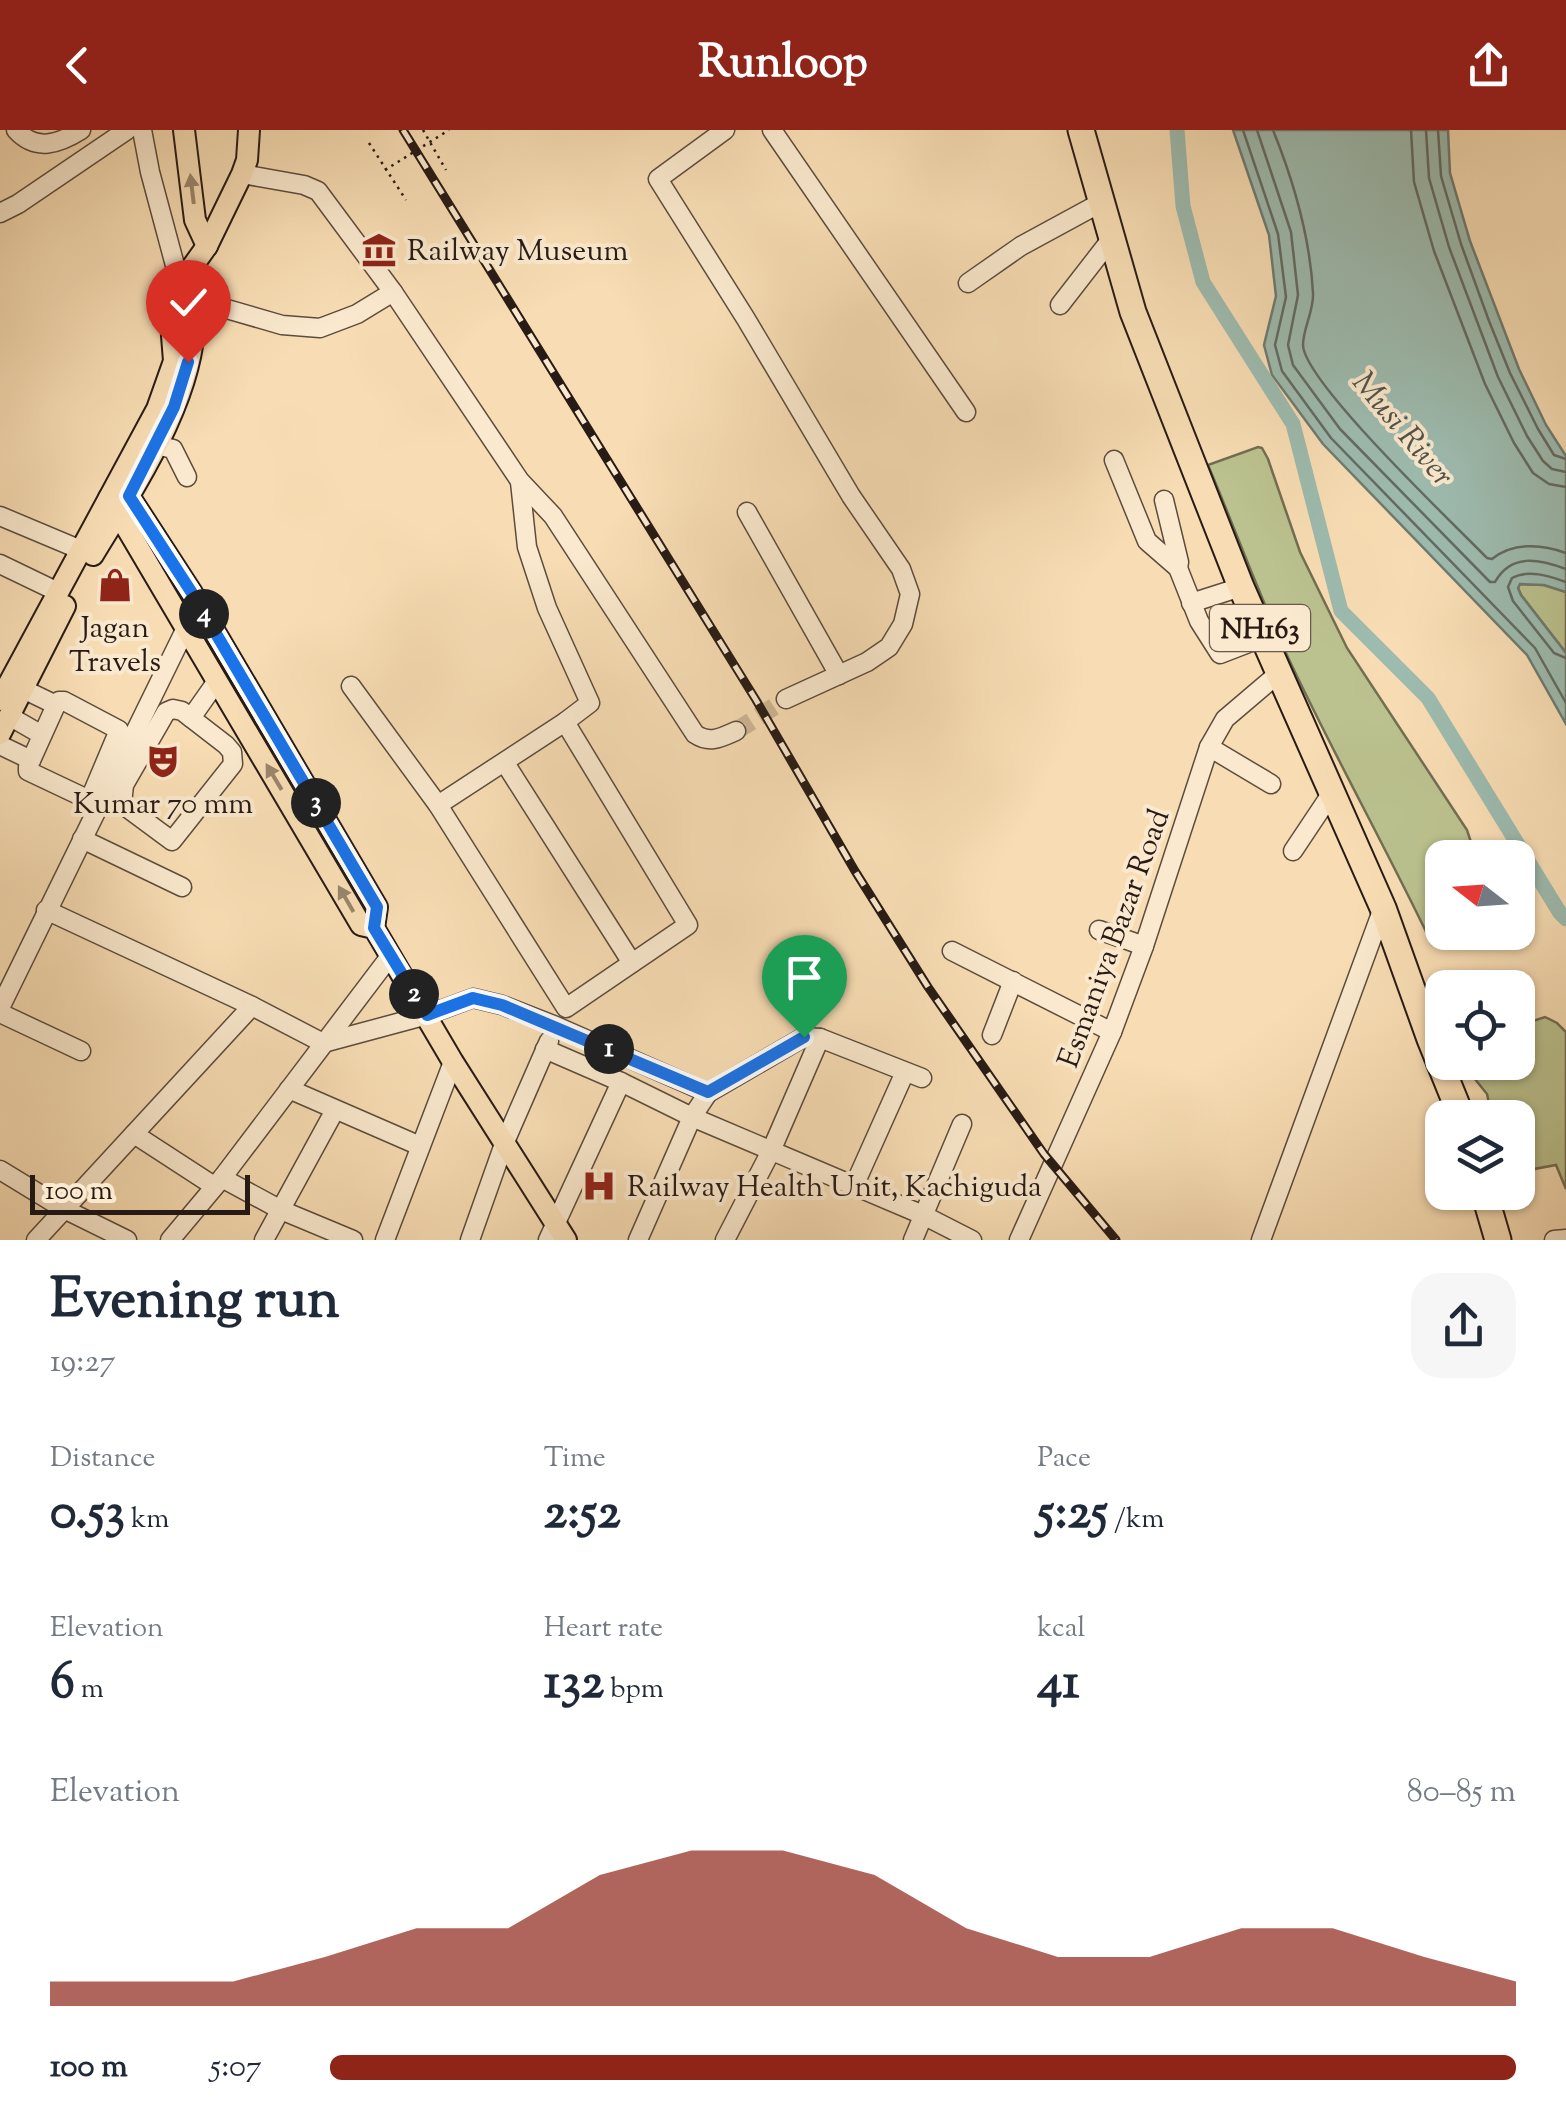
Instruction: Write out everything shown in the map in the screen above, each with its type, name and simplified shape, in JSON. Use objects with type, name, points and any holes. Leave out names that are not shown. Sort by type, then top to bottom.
[{"type":"highway","name":"NH163","points":[[1081,130],[1133,312],[1241,587],[1383,908],[1455,1100]]},
{"type":"highway","points":[[1489,1210],[1498,1240]]},
{"type":"main road","points":[[184,130],[196,220],[207,246]]},
{"type":"main road","points":[[249,130],[242,174],[207,246],[180,284],[170,310],[174,360],[119,498],[139,546],[361,924],[374,928]]},
{"type":"main road","points":[[3,717],[23,688],[88,551],[156,445],[174,407],[188,362],[195,307],[180,284]]},
{"type":"main road","points":[[119,498],[192,593],[377,907],[374,928],[556,1235]]},
{"type":"main road","points":[[3,717],[58,592],[88,551],[108,544],[139,546]]},
{"type":"street","points":[[16,130],[28,141],[52,144],[82,130]]},
{"type":"street","points":[[0,213],[127,130]]},
{"type":"street","points":[[142,130],[180,284]]},
{"type":"street","points":[[725,130],[658,179],[901,569],[910,594],[902,624],[889,647],[867,662],[786,699]]},
{"type":"street","points":[[772,130],[966,412]]},
{"type":"street","points":[[242,174],[318,190],[393,292],[520,481],[552,516],[694,734],[703,740],[715,740],[736,731]]},
{"type":"street","points":[[968,283],[1021,246],[1102,202]]},
{"type":"street","points":[[1060,305],[1112,238]]},
{"type":"street","points":[[170,310],[206,303],[282,325],[320,328],[358,314],[393,292]]},
{"type":"street","points":[[156,445],[173,449],[187,478]]},
{"type":"street","points":[[1114,460],[1147,541],[1178,568],[1199,622],[1220,654],[1264,637]]},
{"type":"street","points":[[438,805],[590,703],[547,608],[528,546],[520,481]]},
{"type":"street","points":[[1164,500],[1180,562],[1178,568]]},
{"type":"street","points":[[746,512],[839,675]]},
{"type":"street","points":[[0,516],[88,551]]},
{"type":"street","points":[[0,564],[58,592]]},
{"type":"street","points":[[1191,603],[1241,587]]},
{"type":"street","points":[[81,1051],[0,1010],[186,628]]},
{"type":"street","name":"Esmaniya Bazar Road","points":[[1019,1240],[1112,1032],[1208,748],[1225,719],[1280,672]]},
{"type":"street","points":[[191,718],[218,681]]},
{"type":"street","points":[[351,686],[438,805],[566,1008],[688,925],[565,722]]},
{"type":"street","points":[[23,688],[56,704]]},
{"type":"street","points":[[64,701],[119,730],[92,794],[84,798],[30,773],[30,760],[42,735],[56,704],[64,701]]},
{"type":"street","points":[[182,711],[191,718],[226,745],[232,752],[233,764],[172,841],[122,804],[124,785],[166,712],[182,711]]},
{"type":"street","points":[[3,717],[42,735]]},
{"type":"street","points":[[226,745],[243,725]]},
{"type":"street","points":[[0,746],[30,760]]},
{"type":"street","points":[[1208,748],[1271,784]]},
{"type":"street","points":[[504,762],[632,963]]},
{"type":"street","points":[[1293,851],[1331,794]]},
{"type":"street","points":[[82,839],[182,887]]},
{"type":"street","points":[[1261,1240],[1383,908]]},
{"type":"street","points":[[46,910],[323,1042],[427,1015],[473,998],[556,1026],[708,1092]]},
{"type":"street","points":[[1099,930],[1144,946]]},
{"type":"street","points":[[952,952],[1112,1032]]},
{"type":"street","points":[[170,1240],[390,955]]},
{"type":"street","points":[[992,1035],[1013,981]]},
{"type":"street","points":[[36,1240],[252,1006]]},
{"type":"street","points":[[470,1240],[504,1144],[556,1026]]},
{"type":"street","points":[[638,1240],[692,1118],[708,1092],[804,1037],[820,1038],[914,1075],[854,1186]]},
{"type":"street","points":[[726,1240],[771,1151],[820,1038]]},
{"type":"street","points":[[545,1050],[972,1240]]},
{"type":"street","points":[[384,1240],[453,1062]]},
{"type":"street","points":[[556,1235],[620,1082]]},
{"type":"street","points":[[289,1090],[420,1146]]},
{"type":"street","points":[[264,1240],[335,1110]]},
{"type":"street","points":[[913,1240],[962,1124]]},
{"type":"street","points":[[134,1134],[218,1182],[344,1238]]},
{"type":"street","points":[[0,1170],[64,1209],[127,1240]]},
{"type":"street","points":[[1554,1240],[1566,1238]]},
{"type":"path","points":[[422,130],[446,170]]},
{"type":"path","points":[[385,170],[450,130]]},
{"type":"path","points":[[370,143],[406,200]]},
{"type":"green space","points":[[1262,448],[1300,552],[1347,648],[1467,830],[1470,840],[1425,840],[1425,930],[1294,670],[1208,465]]},
{"type":"green space","points":[[1520,584],[1544,585],[1566,592],[1566,653],[1521,595]]},
{"type":"green space","points":[[1545,1017],[1566,1032],[1566,1189],[1556,1165],[1535,1169],[1535,1100],[1488,1100],[1476,1080],[1535,1080],[1535,1020]]},
{"type":"water","name":"Musi River","points":[[1233,130],[1448,130],[1450,173],[1470,241],[1519,369],[1566,456],[1566,592],[1544,585],[1520,584],[1518,588],[1566,653],[1566,724],[1527,655],[1323,444],[1272,375],[1264,345],[1276,296],[1269,235]]},
{"type":"waterway","points":[[1177,130],[1183,206],[1203,282],[1293,424],[1341,611],[1428,698],[1566,919]]},
{"type":"tunnel","points":[[736,731],[786,699]]},
{"type":"railway","points":[[403,130],[756,700],[928,987],[1044,1154],[1116,1240]]},
{"type":"place","name":"Railway Museum","points":[[379,250]]},
{"type":"place","name":"Jagan Travels","points":[[115,585]]},
{"type":"place","name":"Kumar 70 mm","points":[[163,761]]},
{"type":"place","name":"Railway Health Unit, Kachiguda","points":[[599,1186]]},
{"type":"route","points":[[188,362],[174,407],[129,496],[192,593],[377,907],[374,928],[427,1015],[473,998],[502,1005],[708,1092],[804,1037]]}]
